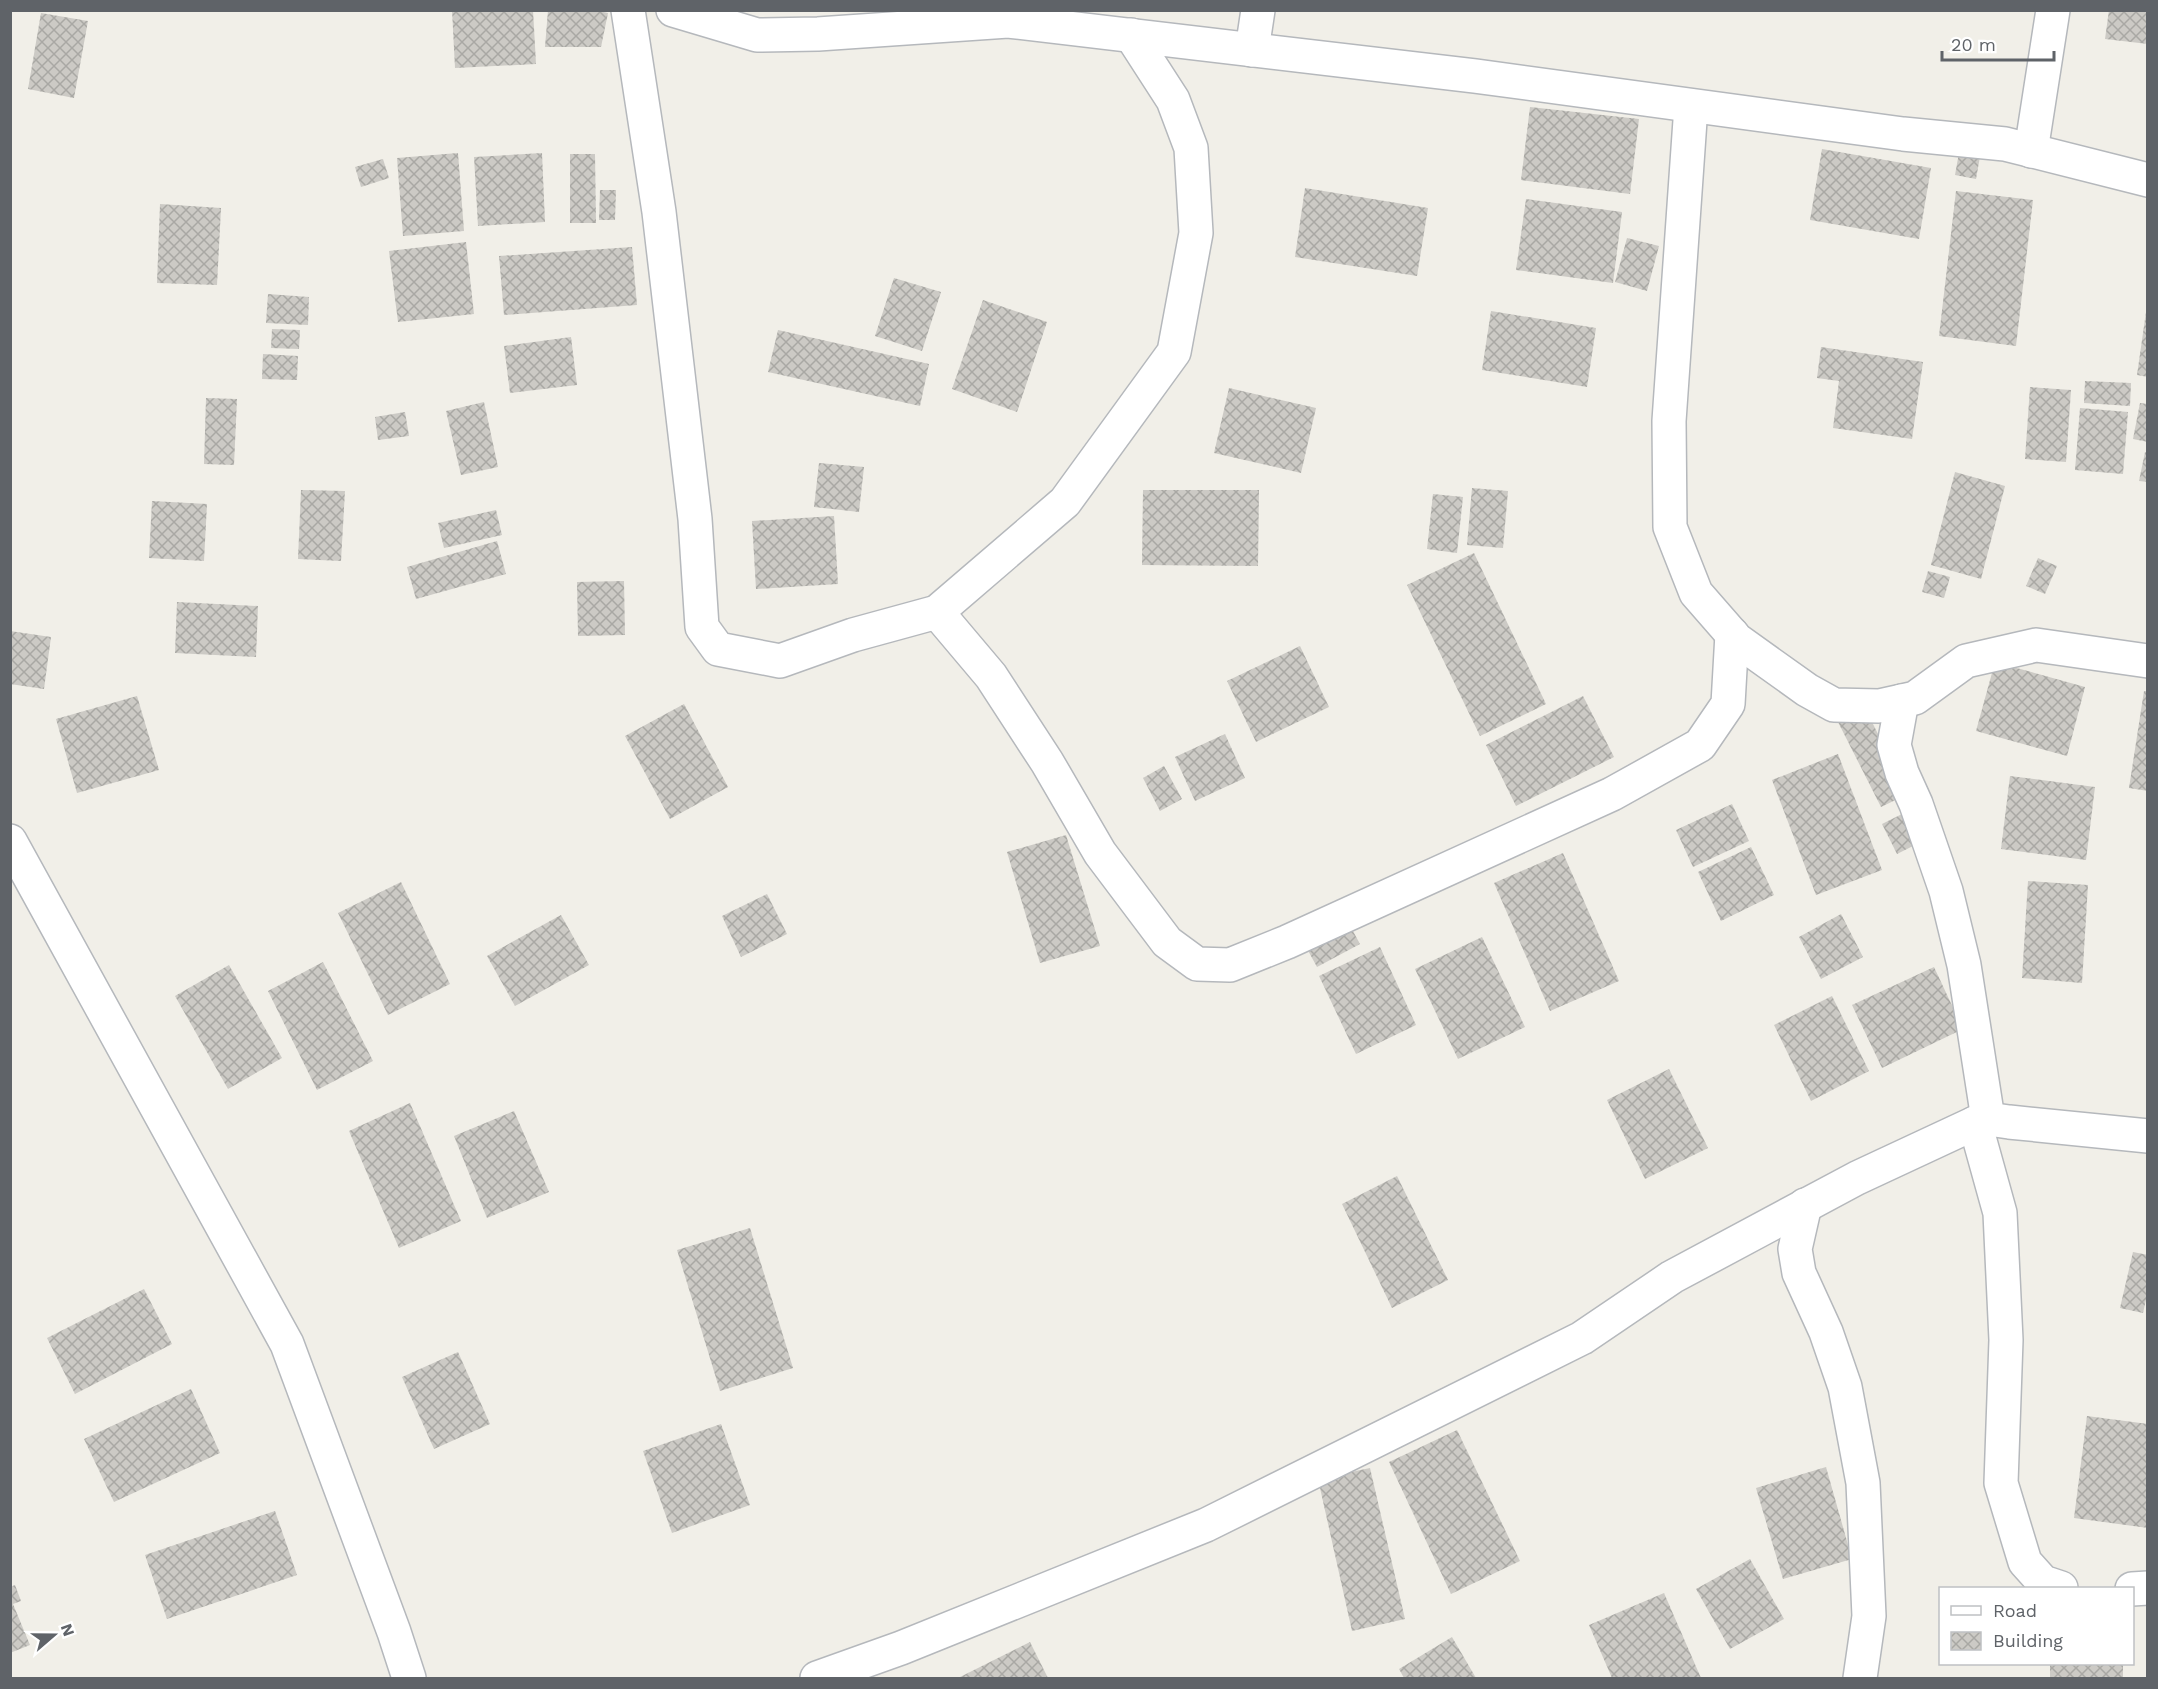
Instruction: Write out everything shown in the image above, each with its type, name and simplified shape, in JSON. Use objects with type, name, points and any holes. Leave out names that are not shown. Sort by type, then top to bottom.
[{"type":"street","points":[[628,10],[659,212],[695,519],[702,627],[718,650],[780,661],[853,635],[937,612],[1065,502],[1174,352],[1196,233],[1191,148],[1173,100],[1131,35]]},
{"type":"street","points":[[673,10],[757,35],[818,34],[1008,21],[1131,35],[1463,75],[1903,134],[2005,144],[2148,180]]},
{"type":"street","points":[[1252,50],[1258,10]]},
{"type":"street","points":[[2031,151],[2053,10]]},
{"type":"street","points":[[1691,106],[1669,421],[1670,527],[1696,593],[1732,634],[1807,690],[1834,705],[1879,706],[1916,698],[1966,661],[2036,645],[2148,660]]},
{"type":"street","points":[[937,612],[991,676],[1047,762],[1100,853],[1167,942],[1197,963],[1208,964],[1230,964],[1287,942],[1612,794],[1700,744],[1728,704],[1732,634]]},
{"type":"street","points":[[1902,701],[1894,745],[1902,773],[1916,804],[1946,891],[1964,965],[1982,1121],[2000,1213],[2006,1340],[2001,1483],[2025,1562],[2043,1582],[2058,1587]]},
{"type":"street","points":[[10,841],[287,1344],[409,1678]]},
{"type":"street","points":[[816,1678],[901,1648],[1206,1525],[1582,1338],[1672,1277],[1857,1178],[1982,1121],[2148,1136]]},
{"type":"street","points":[[1805,1205],[1795,1249],[1799,1273],[1826,1332],[1845,1387],[1863,1483],[1869,1616],[1860,1678]]},
{"type":"building","points":[[452,10],[533,10],[536,64],[455,68]]},
{"type":"building","points":[[548,10],[594,10],[608,13],[601,47],[545,47]]},
{"type":"building","points":[[2109,10],[2148,10],[2148,44],[2105,39]]},
{"type":"building","points":[[41,13],[88,21],[74,98],[28,89]]},
{"type":"building","points":[[1530,107],[1639,119],[1630,194],[1521,180]]},
{"type":"building","points":[[1960,147],[1981,151],[1976,179],[1955,175]]},
{"type":"building","points":[[1822,149],[1931,168],[1919,239],[1810,220]]},
{"type":"building","points":[[458,153],[464,231],[403,236],[397,158]]},
{"type":"building","points":[[542,153],[545,222],[478,226],[474,157]]},
{"type":"building","points":[[570,154],[595,154],[596,223],[570,223]]},
{"type":"building","points":[[383,159],[389,178],[361,187],[355,167]]},
{"type":"building","points":[[1305,188],[1428,208],[1417,276],[1295,257]]},
{"type":"building","points":[[600,190],[616,190],[615,220],[599,220]]},
{"type":"building","points":[[1956,191],[2033,200],[2016,346],[1939,336]]},
{"type":"building","points":[[1526,199],[1622,212],[1613,283],[1516,270]]},
{"type":"building","points":[[160,204],[221,208],[217,285],[157,283]]},
{"type":"building","points":[[1627,238],[1659,246],[1647,291],[1615,282]]},
{"type":"building","points":[[466,242],[474,314],[398,322],[389,251]]},
{"type":"building","points":[[632,247],[637,305],[504,315],[499,256]]},
{"type":"building","points":[[894,278],[941,292],[922,351],[875,336]]},
{"type":"building","points":[[268,294],[309,297],[308,325],[266,323]]},
{"type":"building","points":[[983,300],[1047,322],[1017,412],[952,389]]},
{"type":"building","points":[[1491,311],[1596,328],[1587,387],[1482,370]]},
{"type":"building","points":[[2146,312],[2148,312],[2148,377],[2137,375]]},
{"type":"building","points":[[272,329],[300,330],[299,349],[271,348]]},
{"type":"building","points":[[778,330],[929,364],[920,406],[768,372]]},
{"type":"building","points":[[571,337],[577,385],[510,393],[504,346]]},
{"type":"building","points":[[1821,347],[1923,362],[1912,439],[1833,428],[1839,381],[1817,378]]},
{"type":"building","points":[[263,354],[298,356],[297,380],[262,379]]},
{"type":"building","points":[[2085,381],[2131,383],[2130,406],[2084,403]]},
{"type":"building","points":[[2030,387],[2071,390],[2066,462],[2025,459]]},
{"type":"building","points":[[1229,388],[1316,408],[1301,473],[1214,453]]},
{"type":"building","points":[[206,398],[237,399],[234,465],[204,464]]},
{"type":"building","points":[[484,402],[498,467],[461,475],[446,411]]},
{"type":"building","points":[[2140,403],[2148,404],[2148,442],[2133,439]]},
{"type":"building","points":[[2080,408],[2128,412],[2123,474],[2075,470]]},
{"type":"building","points":[[405,412],[409,436],[378,440],[375,417]]},
{"type":"building","points":[[2145,452],[2148,453],[2148,482],[2139,481]]},
{"type":"building","points":[[819,463],[864,467],[859,512],[814,507]]},
{"type":"building","points":[[1955,472],[2005,486],[1981,579],[1931,565]]},
{"type":"building","points":[[1472,488],[1508,491],[1503,548],[1467,545]]},
{"type":"building","points":[[301,490],[345,491],[341,561],[298,559]]},
{"type":"building","points":[[1143,490],[1259,490],[1258,566],[1142,565]]},
{"type":"building","points":[[1433,494],[1463,497],[1457,553],[1427,549]]},
{"type":"building","points":[[152,501],[207,504],[204,561],[149,558]]},
{"type":"building","points":[[496,510],[502,535],[444,548],[438,523]]},
{"type":"building","points":[[834,516],[838,584],[756,589],[752,521]]},
{"type":"building","points":[[497,541],[506,574],[416,599],[407,567]]},
{"type":"building","points":[[1474,553],[1546,704],[1480,736],[1407,585]]},
{"type":"building","points":[[2038,558],[2057,566],[2045,594],[2026,586]]},
{"type":"building","points":[[1928,571],[1950,577],[1944,598],[1922,592]]},
{"type":"building","points":[[624,581],[625,635],[578,636],[577,582]]},
{"type":"building","points":[[177,602],[258,606],[256,657],[175,653]]},
{"type":"building","points":[[10,631],[51,637],[44,689],[10,684]]},
{"type":"building","points":[[1300,646],[1329,707],[1256,742],[1227,681]]},
{"type":"building","points":[[1995,662],[2085,687],[2067,756],[1976,731]]},
{"type":"building","points":[[2144,691],[2148,691],[2148,791],[2129,788]]},
{"type":"building","points":[[137,696],[159,770],[77,793],[56,719]]},
{"type":"building","points":[[1583,696],[1614,757],[1516,806],[1486,745]]},
{"type":"building","points":[[684,704],[728,787],[670,819],[625,736]]},
{"type":"building","points":[[1865,708],[1908,794],[1881,807],[1838,722]]},
{"type":"building","points":[[1225,734],[1245,778],[1195,801],[1175,757]]},
{"type":"building","points":[[1838,754],[1882,870],[1816,895],[1772,780]]},
{"type":"building","points":[[1164,766],[1182,799],[1160,811],[1143,778]]},
{"type":"building","points":[[2010,776],[2095,787],[2086,860],[2001,849]]},
{"type":"building","points":[[1732,804],[1749,841],[1693,867],[1676,830]]},
{"type":"building","points":[[1908,811],[1923,841],[1897,854],[1882,824]]},
{"type":"building","points":[[1066,835],[1100,946],[1040,963],[1007,852]]},
{"type":"building","points":[[1751,847],[1774,895],[1721,921],[1698,872]]},
{"type":"building","points":[[1563,853],[1619,981],[1550,1011],[1494,883]]},
{"type":"building","points":[[2028,881],[2088,885],[2082,983],[2022,978]]},
{"type":"building","points":[[401,882],[450,984],[388,1015],[338,913]]},
{"type":"building","points":[[767,894],[787,934],[741,957],[722,916]]},
{"type":"building","points":[[1841,914],[1863,957],[1821,979],[1799,937]]},
{"type":"building","points":[[561,915],[589,965],[515,1006],[487,956]]},
{"type":"building","points":[[1348,922],[1360,944],[1317,967],[1305,945]]},
{"type":"building","points":[[1482,937],[1525,1027],[1458,1059],[1415,969]]},
{"type":"building","points":[[1380,947],[1416,1025],[1356,1054],[1319,976]]},
{"type":"building","points":[[323,962],[373,1061],[317,1090],[268,991]]},
{"type":"building","points":[[229,965],[282,1058],[228,1089],[175,996]]},
{"type":"building","points":[[1934,967],[1963,1029],[1882,1068],[1852,1005]]},
{"type":"building","points":[[1832,996],[1869,1071],[1811,1101],[1774,1025]]},
{"type":"building","points":[[1669,1069],[1708,1148],[1645,1179],[1607,1100]]},
{"type":"building","points":[[410,1103],[461,1221],[399,1248],[349,1131]]},
{"type":"building","points":[[514,1111],[549,1192],[487,1218],[454,1136]]},
{"type":"building","points":[[1397,1176],[1448,1280],[1392,1308],[1342,1204]]},
{"type":"building","points":[[750,1228],[793,1368],[720,1391],[677,1250]]},
{"type":"building","points":[[2133,1252],[2148,1255],[2148,1291],[2143,1313],[2120,1308]]},
{"type":"building","points":[[144,1289],[172,1344],[75,1394],[47,1338]]},
{"type":"building","points":[[458,1352],[490,1424],[434,1449],[402,1377]]},
{"type":"building","points":[[191,1389],[220,1453],[114,1502],[84,1439]]},
{"type":"building","points":[[2087,1416],[2148,1424],[2148,1528],[2074,1518]]},
{"type":"building","points":[[721,1424],[750,1505],[672,1533],[643,1451]]},
{"type":"building","points":[[1457,1430],[1520,1561],[1451,1594],[1389,1462]]},
{"type":"building","points":[[1826,1467],[1852,1559],[1783,1579],[1756,1488]]},
{"type":"building","points":[[1370,1468],[1405,1619],[1352,1631],[1318,1479]]},
{"type":"building","points":[[275,1511],[297,1575],[167,1619],[145,1555]]},
{"type":"building","points":[[1750,1559],[1784,1619],[1730,1649],[1696,1589]]},
{"type":"building","points":[[15,1585],[21,1601],[13,1604],[30,1645],[10,1653],[10,1587]]},
{"type":"building","points":[[1664,1593],[1701,1678],[1612,1678],[1589,1625]]},
{"type":"building","points":[[1452,1637],[1476,1678],[1404,1678],[1399,1669]]},
{"type":"building","points":[[1030,1642],[1048,1678],[958,1678]]},
{"type":"building","points":[[2050,1665],[2123,1665],[2123,1678],[2050,1678]]}]
